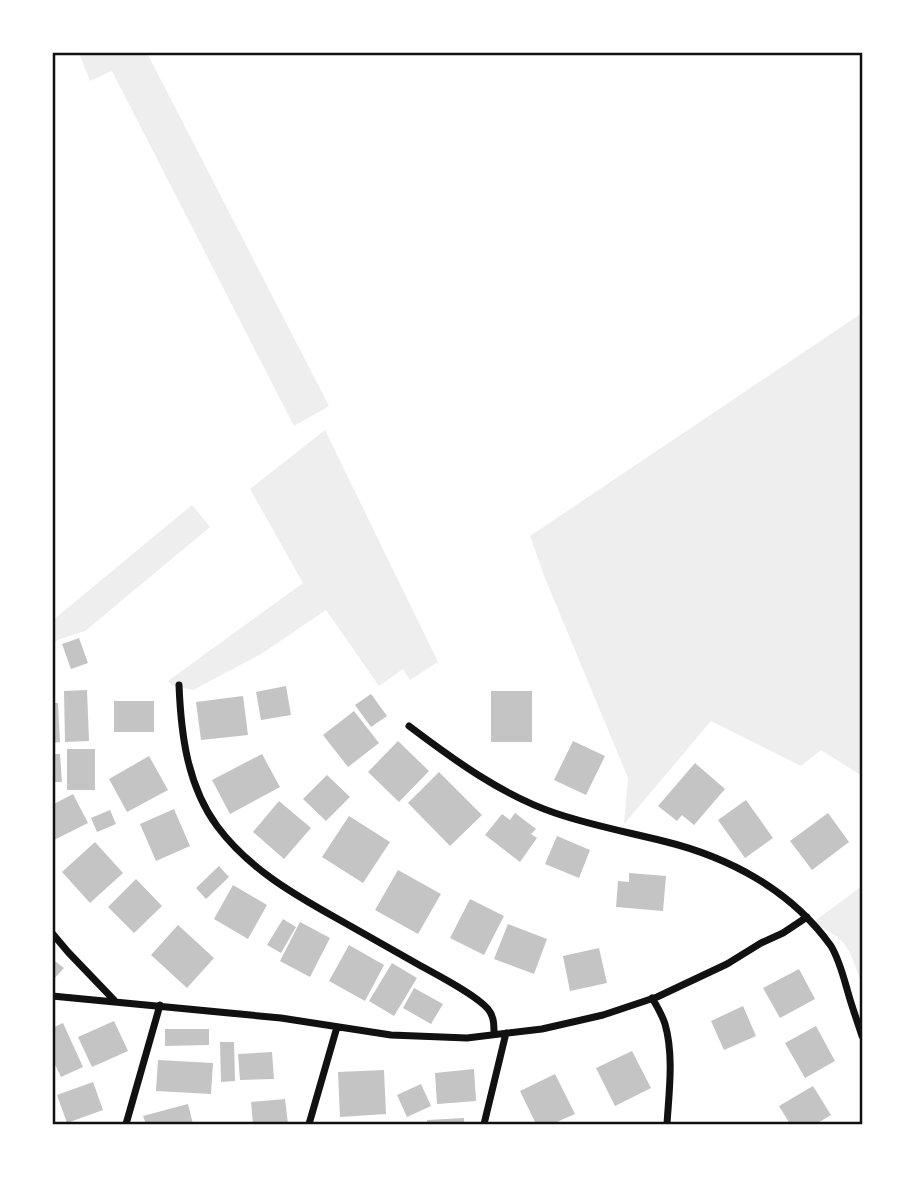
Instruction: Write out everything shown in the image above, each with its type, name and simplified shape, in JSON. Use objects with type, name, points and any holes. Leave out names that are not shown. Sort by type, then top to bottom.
[{"type":"street","points":[[179,685],[185,752],[191,774],[216,825],[239,851],[262,872],[298,897],[477,999],[492,1014],[494,1034]]},
{"type":"street","points":[[409,726],[497,787],[554,813],[709,855],[762,881],[807,917],[832,948],[863,1036]]},
{"type":"street","points":[[52,996],[281,1018],[391,1035],[467,1038],[542,1028],[603,1015],[652,998],[727,964],[807,917]]},
{"type":"street","points":[[52,933],[115,1001]]},
{"type":"street","points":[[652,998],[664,1023],[668,1044],[670,1074],[667,1125]]},
{"type":"street","points":[[126,1125],[160,1005]]},
{"type":"street","points":[[309,1125],[337,1027]]},
{"type":"street","points":[[484,1125],[506,1033]]},
{"type":"shaded area","points":[[79,53],[147,53],[329,406],[294,426],[112,71],[90,81]]},
{"type":"shaded area","points":[[862,313],[862,776],[821,750],[801,766],[711,721],[624,824],[628,778],[530,536]]},
{"type":"shaded area","points":[[325,430],[438,662],[410,680],[403,669],[379,686],[326,610],[261,654],[193,690],[173,686],[168,681],[303,583],[250,489]]},
{"type":"shaded area","points":[[192,505],[210,527],[85,631],[57,640],[53,646],[53,620]]},
{"type":"shaded area","points":[[862,886],[862,984],[846,946],[834,935],[812,923]]},
{"type":"building","points":[[79,638],[88,663],[71,669],[62,644]]},
{"type":"building","points":[[286,686],[291,715],[261,720],[256,692]]},
{"type":"building","points":[[87,690],[89,741],[65,742],[64,691]]},
{"type":"building","points":[[491,691],[532,691],[532,742],[491,742]]},
{"type":"building","points":[[371,694],[387,716],[371,727],[355,705]]},
{"type":"building","points":[[243,696],[248,735],[201,740],[196,702]]},
{"type":"building","points":[[114,701],[154,701],[154,732],[114,732]]},
{"type":"building","points":[[52,703],[58,703],[60,742],[52,743]]},
{"type":"building","points":[[354,711],[379,743],[348,767],[323,735]]},
{"type":"building","points":[[398,741],[429,771],[399,802],[368,772]]},
{"type":"building","points":[[573,741],[605,756],[586,795],[554,780]]},
{"type":"building","points":[[67,749],[95,749],[95,790],[67,790]]},
{"type":"building","points":[[52,754],[60,754],[62,782],[52,782]]},
{"type":"building","points":[[262,754],[280,787],[230,814],[212,780]]},
{"type":"building","points":[[149,756],[168,790],[127,812],[109,779]]},
{"type":"building","points":[[695,763],[725,789],[694,825],[682,815],[677,821],[658,806]]},
{"type":"building","points":[[439,772],[482,815],[450,846],[408,803]]},
{"type":"building","points":[[327,775],[350,797],[326,821],[303,799]]},
{"type":"building","points":[[73,794],[88,823],[52,841],[52,805]]},
{"type":"building","points":[[746,800],[773,838],[745,858],[718,820]]},
{"type":"building","points":[[279,801],[311,828],[284,859],[253,832]]},
{"type":"building","points":[[174,809],[190,846],[156,861],[140,824]]},
{"type":"building","points":[[110,810],[116,824],[97,832],[91,818]]},
{"type":"building","points":[[515,813],[536,829],[531,834],[537,838],[520,862],[485,835],[502,814],[510,820]]},
{"type":"building","points":[[828,813],[849,842],[812,870],[790,841]]},
{"type":"building","points":[[349,816],[390,842],[363,883],[322,857]]},
{"type":"building","points":[[557,836],[590,850],[579,878],[545,864]]},
{"type":"building","points":[[95,842],[123,873],[90,903],[62,872]]},
{"type":"building","points":[[219,866],[229,877],[206,899],[196,888]]},
{"type":"building","points":[[398,870],[441,894],[418,934],[375,910]]},
{"type":"building","points":[[629,873],[666,876],[663,911],[616,907],[618,881],[629,882]]},
{"type":"building","points":[[136,879],[162,906],[134,933],[108,907]]},
{"type":"building","points":[[233,885],[267,905],[248,939],[214,919]]},
{"type":"building","points":[[470,899],[504,916],[484,955],[450,938]]},
{"type":"building","points":[[283,919],[296,927],[281,953],[267,945]]},
{"type":"building","points":[[300,922],[330,938],[310,977],[280,961]]},
{"type":"building","points":[[508,924],[547,939],[534,974],[494,959]]},
{"type":"building","points":[[178,925],[214,958],[187,988],[151,955]]},
{"type":"building","points":[[349,945],[384,965],[365,1001],[329,981]]},
{"type":"building","points":[[599,948],[607,983],[570,991],[563,956]]},
{"type":"building","points":[[52,959],[64,968],[52,981]]},
{"type":"building","points":[[392,963],[417,978],[394,1016],[369,1001]]},
{"type":"building","points":[[799,969],[815,999],[780,1018],[763,988]]},
{"type":"building","points":[[414,988],[443,1004],[431,1024],[403,1008]]},
{"type":"building","points":[[743,1006],[756,1036],[724,1050],[711,1021]]},
{"type":"building","points":[[114,1021],[128,1051],[92,1067],[78,1037]]},
{"type":"building","points":[[63,1023],[83,1067],[61,1077],[52,1058],[52,1028]]},
{"type":"building","points":[[816,1026],[835,1061],[805,1078],[785,1043]]},
{"type":"building","points":[[165,1029],[209,1029],[209,1045],[165,1046]]},
{"type":"building","points":[[220,1042],[234,1042],[235,1081],[221,1082]]},
{"type":"building","points":[[632,1051],[651,1088],[615,1106],[596,1068]]},
{"type":"building","points":[[272,1052],[274,1079],[240,1080],[238,1054]]},
{"type":"building","points":[[158,1060],[213,1063],[211,1094],[156,1091]]},
{"type":"building","points":[[474,1069],[476,1101],[437,1104],[435,1073]]},
{"type":"building","points":[[384,1070],[386,1114],[340,1117],[338,1072]]},
{"type":"building","points":[[555,1074],[575,1114],[552,1124],[536,1124],[520,1091]]},
{"type":"building","points":[[93,1082],[103,1110],[67,1123],[57,1095]]},
{"type":"building","points":[[421,1084],[431,1106],[407,1117],[397,1095]]},
{"type":"building","points":[[813,1086],[831,1115],[816,1124],[790,1124],[779,1106]]},
{"type":"building","points":[[285,1099],[288,1124],[253,1124],[251,1102]]},
{"type":"building","points":[[188,1104],[193,1124],[146,1124],[143,1116]]},
{"type":"building","points":[[464,1118],[464,1124],[427,1124],[427,1120]]}]
